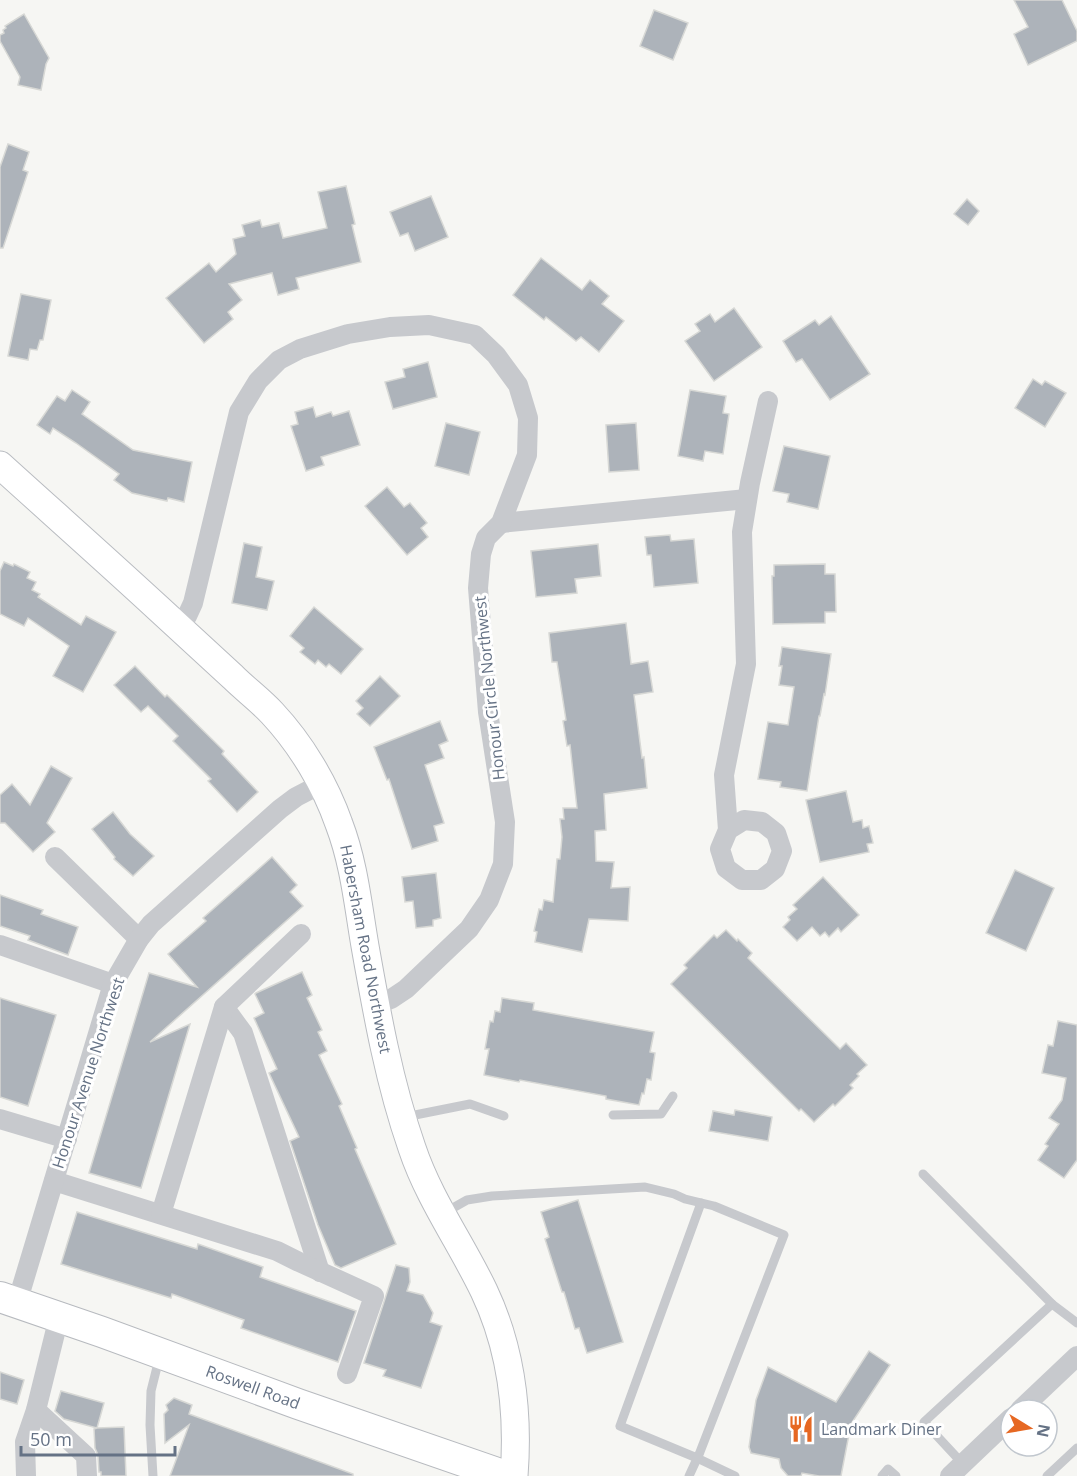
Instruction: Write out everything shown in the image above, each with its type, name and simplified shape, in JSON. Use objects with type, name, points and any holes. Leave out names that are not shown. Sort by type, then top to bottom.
[{"type":"main road","name":"Roswell Road","points":[[9,1300],[506,1476]]},
{"type":"street","name":"Honour Circle Northwest","points":[[178,626],[187,616],[193,603],[239,412],[258,381],[279,360],[300,349],[348,334],[390,327],[429,325],[475,335],[496,355],[518,385],[528,418],[527,455],[501,523],[486,538],[481,554],[478,588],[488,712],[505,822],[502,864],[489,900],[469,929],[406,990],[375,1005]]},
{"type":"street","points":[[728,830],[724,775],[746,664],[742,532],[768,401]]},
{"type":"street","name":"Habersham Road Northwest","points":[[0,465],[272,713],[300,748],[321,784],[339,823],[351,861],[375,1005],[402,1118],[433,1198],[484,1292],[503,1341],[516,1409],[514,1476]]},
{"type":"street","points":[[501,523],[747,499]]},
{"type":"street","name":"Honour Avenue Northwest","points":[[9,1300],[54,1181],[113,984],[139,939],[151,924],[280,809],[321,784]]},
{"type":"street","points":[[55,857],[139,939]]},
{"type":"street","points":[[160,1214],[224,1006],[301,934]]},
{"type":"street","points":[[0,945],[113,984]]},
{"type":"street","points":[[224,1006],[243,1033],[320,1272]]},
{"type":"street","points":[[0,1119],[67,1139]]},
{"type":"street","points":[[54,1181],[278,1251],[374,1296],[347,1374]]},
{"type":"street","points":[[26,1476],[25,1442],[36,1410],[59,1317]]},
{"type":"street","points":[[1033,1398],[1077,1356]]},
{"type":"street","points":[[36,1410],[86,1456],[87,1476]]},
{"type":"street","points":[[956,1470],[999,1429]]},
{"type":"lane","points":[[613,1116],[661,1114],[673,1096]]},
{"type":"lane","points":[[402,1118],[470,1104],[504,1116]]},
{"type":"lane","points":[[923,1174],[1052,1304],[1077,1323]]},
{"type":"lane","points":[[442,1214],[467,1200],[492,1196],[645,1187],[714,1206],[784,1235],[689,1476]]},
{"type":"lane","points":[[701,1203],[620,1426],[699,1455],[735,1476]]},
{"type":"lane","points":[[956,1470],[924,1422],[1052,1304]]},
{"type":"lane","points":[[153,1476],[151,1391],[161,1353]]},
{"type":"lane","points":[[1047,1476],[1077,1448]]},
{"type":"lane","points":[[882,1476],[888,1469],[896,1476]]},
{"type":"building","points":[[1014,0],[1062,0],[1077,31],[1077,41],[1028,65],[1014,34],[1028,27]]},
{"type":"building","points":[[654,10],[688,23],[673,60],[640,46]]},
{"type":"building","points":[[24,14],[49,58],[41,90],[18,85],[20,77],[0,41],[0,35],[4,33],[5,26]]},
{"type":"building","points":[[8,144],[29,152],[23,170],[28,172],[3,248],[0,248],[0,167]]},
{"type":"building","points":[[346,186],[361,262],[296,278],[299,289],[278,295],[272,273],[229,284],[242,300],[228,312],[233,319],[204,343],[166,298],[209,263],[216,272],[236,254],[233,239],[245,236],[242,225],[260,220],[262,227],[279,223],[283,238],[327,228],[318,192]]},
{"type":"building","points":[[431,196],[448,237],[415,251],[408,233],[400,236],[390,212]]},
{"type":"building","points":[[967,199],[979,211],[968,225],[954,214]]},
{"type":"building","points":[[541,258],[582,290],[590,280],[609,296],[602,304],[624,321],[599,352],[581,337],[576,341],[546,317],[544,320],[513,295]]},
{"type":"building","points":[[21,294],[51,300],[43,340],[40,340],[37,350],[30,349],[28,360],[8,356]]},
{"type":"building","points":[[734,308],[762,347],[714,381],[685,341],[700,331],[695,324],[710,314],[715,322]]},
{"type":"building","points":[[831,316],[870,374],[830,400],[802,359],[796,362],[783,341],[815,320],[819,325]]},
{"type":"building","points":[[428,362],[437,397],[393,409],[385,382],[405,377],[403,369]]},
{"type":"building","points":[[1033,379],[1042,385],[1045,381],[1066,393],[1045,427],[1015,408]]},
{"type":"building","points":[[72,390],[90,402],[82,414],[133,450],[192,462],[184,502],[168,498],[167,501],[132,493],[114,480],[119,474],[76,443],[53,428],[50,434],[37,425],[57,396],[65,401]]},
{"type":"building","points":[[690,390],[726,396],[723,413],[729,414],[723,454],[705,451],[703,461],[678,456]]},
{"type":"building","points":[[313,407],[316,417],[331,412],[333,416],[349,411],[360,445],[321,457],[324,465],[306,471],[291,426],[298,424],[295,412]]},
{"type":"building","points":[[446,423],[480,432],[469,475],[435,466]]},
{"type":"building","points":[[636,423],[639,470],[609,472],[606,425]]},
{"type":"building","points":[[784,446],[830,456],[818,509],[787,502],[789,494],[773,491]]},
{"type":"building","points":[[387,487],[404,507],[410,503],[427,523],[421,528],[428,537],[407,555],[365,506]]},
{"type":"building","points":[[670,535],[671,541],[694,539],[698,583],[654,587],[651,555],[647,555],[645,537]]},
{"type":"building","points":[[244,543],[262,547],[256,577],[274,581],[267,610],[232,603]]},
{"type":"building","points":[[598,544],[601,576],[575,579],[577,593],[536,597],[531,551]]},
{"type":"building","points":[[4,562],[30,572],[27,578],[36,582],[32,590],[40,594],[38,597],[81,625],[86,616],[116,632],[83,692],[53,676],[69,646],[28,618],[24,626],[0,614],[0,571]]},
{"type":"building","points":[[825,564],[825,574],[835,574],[836,612],[825,612],[825,623],[773,624],[772,576],[774,576],[774,565]]},
{"type":"building","points":[[314,607],[363,649],[341,674],[329,664],[326,667],[318,660],[315,664],[300,652],[304,648],[290,636]]},
{"type":"building","points":[[626,623],[631,664],[648,661],[653,692],[634,695],[647,788],[604,794],[606,830],[595,831],[596,861],[614,862],[611,888],[630,887],[628,921],[589,919],[582,952],[535,942],[537,932],[534,931],[539,909],[542,910],[544,900],[553,902],[557,859],[560,859],[562,837],[560,819],[564,819],[563,808],[577,808],[570,745],[567,746],[563,721],[566,720],[557,662],[552,662],[549,633]]},
{"type":"building","points":[[782,647],[831,654],[807,791],[780,787],[781,782],[758,779],[768,722],[788,725],[794,687],[779,685]]},
{"type":"building","points":[[135,666],[224,751],[222,754],[258,792],[237,812],[208,781],[211,779],[173,741],[178,736],[148,706],[141,712],[114,685]]},
{"type":"building","points":[[380,676],[400,696],[370,726],[357,714],[363,708],[356,701]]},
{"type":"building","points":[[440,721],[448,741],[439,745],[444,758],[425,765],[444,823],[434,826],[438,841],[412,849],[389,779],[387,780],[374,747]]},
{"type":"building","points":[[51,766],[72,778],[47,823],[55,832],[33,852],[5,823],[0,823],[0,795],[12,784],[30,805]]},
{"type":"building","points":[[846,791],[853,822],[862,820],[863,828],[869,826],[873,843],[867,844],[869,852],[820,862],[806,800]]},
{"type":"building","points":[[113,812],[130,834],[154,856],[133,876],[114,859],[115,857],[92,829]]},
{"type":"building","points":[[272,857],[297,885],[290,892],[303,906],[150,1042],[190,1024],[141,1188],[89,1173],[149,973],[197,987],[168,954],[206,921],[203,918]]},
{"type":"building","points":[[1015,870],[1054,888],[1026,951],[986,933]]},
{"type":"building","points":[[436,873],[441,918],[433,920],[433,926],[416,928],[413,901],[405,902],[402,877]]},
{"type":"building","points":[[823,877],[859,915],[841,932],[838,928],[829,937],[825,932],[820,936],[812,927],[797,941],[783,927],[790,920],[788,917],[797,909],[793,905]]},
{"type":"building","points":[[0,895],[43,910],[41,914],[78,927],[68,955],[28,940],[30,936],[0,926]]},
{"type":"building","points":[[726,930],[752,953],[748,958],[840,1049],[846,1043],[867,1065],[850,1085],[853,1088],[814,1122],[801,1109],[799,1111],[671,984],[687,968],[684,965],[714,935],[717,938]]},
{"type":"building","points":[[302,972],[312,995],[307,998],[322,1030],[318,1032],[327,1051],[319,1055],[342,1104],[339,1106],[357,1148],[355,1149],[396,1244],[341,1268],[335,1265],[318,1225],[290,1141],[299,1137],[269,1073],[277,1069],[254,1018],[264,1013],[256,993]]},
{"type":"building","points":[[0,998],[56,1015],[28,1106],[0,1097]]},
{"type":"building","points":[[502,998],[534,1003],[533,1010],[654,1032],[650,1052],[655,1053],[651,1080],[647,1079],[639,1105],[606,1099],[606,1096],[484,1075],[489,1049],[485,1049],[490,1021],[493,1022],[495,1011],[500,1012]]},
{"type":"building","points":[[1058,1021],[1077,1025],[1077,1160],[1064,1178],[1038,1160],[1048,1146],[1045,1144],[1059,1124],[1049,1118],[1062,1100],[1066,1078],[1042,1073],[1048,1045],[1053,1046]]},
{"type":"building","points":[[735,1110],[772,1117],[768,1141],[709,1131],[713,1111],[734,1115]]},
{"type":"building","points":[[578,1200],[623,1342],[587,1353],[579,1328],[575,1329],[564,1292],[562,1292],[545,1239],[549,1237],[541,1212]]},
{"type":"building","points":[[77,1212],[197,1249],[198,1244],[263,1267],[260,1277],[356,1311],[338,1362],[241,1328],[244,1320],[172,1294],[171,1298],[61,1264]]},
{"type":"building","points":[[396,1265],[409,1268],[410,1282],[407,1291],[423,1295],[433,1313],[430,1322],[442,1326],[421,1388],[383,1376],[386,1370],[364,1363]]},
{"type":"building","name":"Landmark Diner","points":[[869,1351],[890,1365],[851,1424],[841,1476],[802,1473],[801,1476],[788,1476],[781,1468],[779,1459],[751,1453],[749,1447],[756,1400],[768,1367],[836,1402]]},
{"type":"building","points":[[0,1372],[24,1380],[17,1404],[0,1399]]},
{"type":"building","points":[[61,1391],[104,1403],[97,1428],[64,1419],[55,1411]]},
{"type":"building","points":[[174,1398],[192,1405],[189,1414],[353,1474],[353,1476],[170,1476],[189,1425],[165,1443],[164,1414],[168,1410],[166,1405]]},
{"type":"building","points":[[124,1427],[126,1476],[101,1476],[95,1448],[94,1429]]},
{"type":"place","name":"Landmark Diner","points":[[801,1429]]}]
